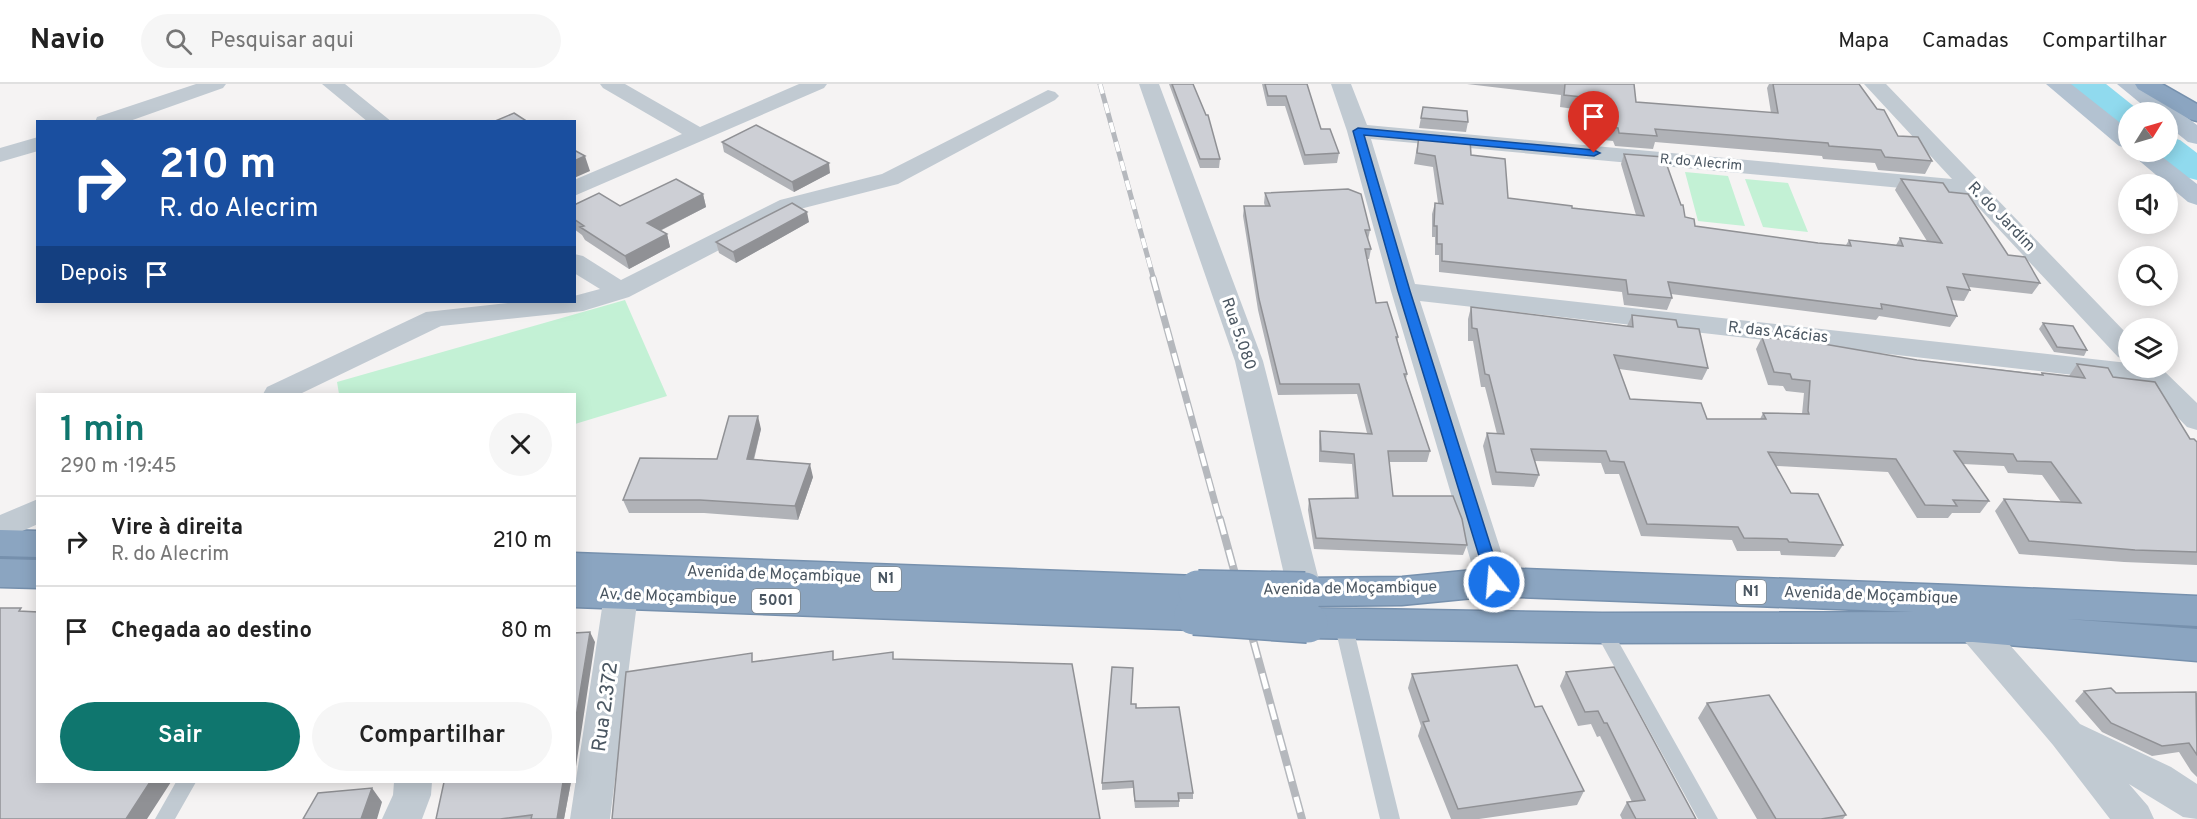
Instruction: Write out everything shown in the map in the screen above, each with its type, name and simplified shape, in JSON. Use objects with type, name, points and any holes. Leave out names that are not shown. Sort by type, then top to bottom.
[{"type":"highway","points":[[2146,84],[2197,114]]},
{"type":"highway","points":[[0,543],[36,544]]},
{"type":"highway","name":"Avenida de Moçambique","points":[[576,567],[1602,628],[1973,627],[2197,645]]},
{"type":"highway","points":[[0,573],[36,574]]},
{"type":"highway","name":"Avenida de Moçambique","points":[[1318,612],[1402,591],[1494,582],[1951,599],[2197,612]]},
{"type":"highway","name":"Av. de Moçambique","points":[[576,593],[977,608]]},
{"type":"highway","name":"Avenida de Moçambique","points":[[977,608],[1196,603]]},
{"type":"main road","points":[[2057,84],[2118,133]]},
{"type":"main road","points":[[2128,84],[2151,102]]},
{"type":"main road","points":[[2178,123],[2197,137]]},
{"type":"main road","points":[[2153,162],[2197,197]]},
{"type":"street","points":[[111,120],[216,84]]},
{"type":"street","points":[[332,84],[379,120]]},
{"type":"street","points":[[610,84],[699,135]]},
{"type":"street","points":[[576,188],[817,84]]},
{"type":"street","name":"Rua 5.080","points":[[1149,84],[1249,361],[1318,612]]},
{"type":"street","points":[[1341,84],[1358,131],[1404,291],[1494,582]]},
{"type":"street","name":"R. do Jardim","points":[[1874,84],[2118,340]]},
{"type":"street","points":[[279,393],[440,310],[583,303],[620,291],[788,204],[890,179],[1048,96]]},
{"type":"street","name":"R. do Alecrim","points":[[1358,131],[1973,188]]},
{"type":"street","points":[[0,155],[36,145]]},
{"type":"street","points":[[576,262],[620,291]]},
{"type":"street","name":"R. das Acácias","points":[[1404,291],[2118,368]]},
{"type":"street","points":[[2155,378],[2197,420]]},
{"type":"street","points":[[0,529],[36,511]]},
{"type":"street","name":"Rua 2.372","points":[[590,819],[621,595]]},
{"type":"street","points":[[1973,627],[2066,734],[2134,819]]},
{"type":"street","points":[[2066,734],[2157,779],[2197,805]]},
{"type":"street","points":[[402,819],[412,795],[413,783]]},
{"type":"lane","points":[[1318,612],[1390,819]]},
{"type":"lane","points":[[1602,628],[1707,819]]},
{"type":"lane","points":[[165,819],[185,783]]},
{"type":"green space","points":[[1685,172],[1728,176],[1745,226],[1698,221]]},
{"type":"green space","points":[[1745,179],[1788,183],[1808,232],[1763,227]]},
{"type":"green space","points":[[625,300],[667,396],[576,424],[576,393],[339,393],[337,382]]},
{"type":"building","points":[[1172,84],[1193,84],[1206,115],[1208,115],[1220,159],[1200,159]]},
{"type":"building","points":[[1265,84],[1307,84],[1321,129],[1330,129],[1339,153],[1305,155],[1286,96],[1268,96]]},
{"type":"building","points":[[1565,84],[1634,84],[1636,102],[1778,113],[1773,84],[1859,84],[1877,109],[1884,110],[1898,136],[1918,137],[1932,161],[1885,157],[1881,150],[1829,146],[1828,143],[1655,129],[1657,136],[1619,133],[1618,128],[1597,126],[1591,98],[1564,95]]},
{"type":"building","points":[[1423,107],[1467,111],[1468,122],[1421,118]]},
{"type":"building","points":[[514,113],[525,120],[498,120]]},
{"type":"building","points":[[756,125],[829,163],[792,182],[722,142]]},
{"type":"building","points":[[1419,135],[1470,139],[1471,155],[1505,159],[1508,198],[1644,216],[1624,154],[1664,157],[1681,205],[1683,205],[1685,217],[1694,219],[1695,226],[1818,243],[1851,246],[1849,240],[1903,246],[1900,238],[1942,243],[1901,179],[1943,183],[1949,192],[1968,194],[2008,255],[2025,257],[2040,283],[1963,274],[1970,290],[1947,287],[1957,316],[1881,304],[1882,309],[1668,282],[1672,298],[1628,294],[1626,280],[1442,261],[1442,244],[1437,244],[1437,226],[1434,226],[1435,203],[1443,204],[1435,156],[1417,153]]},
{"type":"building","points":[[576,151],[585,156],[576,160]]},
{"type":"building","points":[[676,179],[703,194],[647,223],[667,234],[625,256],[580,227],[584,226],[576,220],[576,204],[599,193],[620,206]]},
{"type":"building","points":[[1348,189],[1361,194],[1370,230],[1365,230],[1371,249],[1365,249],[1376,303],[1387,302],[1407,374],[1404,374],[1430,451],[1388,451],[1393,496],[1453,496],[1462,519],[1467,545],[1316,538],[1309,499],[1358,498],[1354,454],[1321,451],[1320,431],[1372,434],[1359,384],[1280,384],[1259,299],[1244,206],[1270,206],[1265,193]]},
{"type":"building","points":[[792,203],[807,212],[733,252],[716,242]]},
{"type":"building","points":[[1471,307],[1633,327],[1632,315],[1676,320],[1678,327],[1699,329],[1708,368],[1614,355],[1630,399],[1701,403],[1707,419],[1766,419],[1763,413],[1809,414],[1810,381],[1792,379],[1790,374],[1774,372],[1762,337],[1818,343],[1917,360],[2085,378],[2077,364],[2108,368],[2113,377],[2155,382],[2190,439],[2197,442],[2197,552],[2135,550],[2029,541],[2004,499],[2081,503],[2051,462],[2017,461],[2013,454],[1954,451],[1989,501],[1953,500],[1957,506],[1925,505],[1896,459],[1768,452],[1791,493],[1818,494],[1843,545],[1789,542],[1787,539],[1744,538],[1738,527],[1647,524],[1624,462],[1610,461],[1606,451],[1531,449],[1539,475],[1496,472],[1487,433],[1504,434],[1489,375],[1485,374],[1477,329],[1472,328]]},
{"type":"building","points":[[2043,323],[2073,326],[2087,350],[2057,347]]},
{"type":"building","points":[[729,416],[758,416],[747,459],[810,464],[795,506],[700,500],[623,500],[640,458],[717,459]]},
{"type":"building","points":[[0,608],[21,608],[19,611],[36,612],[36,783],[149,783],[126,819],[0,819]]},
{"type":"building","points":[[590,632],[576,717],[576,633]]},
{"type":"building","points":[[833,651],[833,660],[893,652],[893,659],[1072,664],[1100,819],[612,819],[626,672],[752,653],[752,662]]},
{"type":"building","points":[[1517,665],[1535,707],[1542,706],[1584,791],[1458,809],[1423,722],[1429,721],[1412,674]]},
{"type":"building","points":[[1112,667],[1133,668],[1131,704],[1136,704],[1136,708],[1179,707],[1193,793],[1178,793],[1179,801],[1135,801],[1133,781],[1102,783]]},
{"type":"building","points":[[1614,667],[1696,819],[1636,819],[1627,802],[1645,800],[1607,723],[1604,723],[1598,711],[1585,712],[1566,672]]},
{"type":"building","points":[[2111,688],[2116,693],[2196,692],[2197,755],[2189,743],[2162,746],[2111,723],[2084,691]]},
{"type":"building","points":[[1769,695],[1846,815],[1821,819],[1776,819],[1707,703]]},
{"type":"building","points":[[444,783],[563,783],[557,819],[531,819],[532,815],[500,819],[436,819]]},
{"type":"building","points":[[372,788],[361,819],[303,819],[318,793]]},
{"type":"waterway","points":[[2086,84],[2118,109]]},
{"type":"waterway","points":[[2178,155],[2197,170]]},
{"type":"railway","points":[[1100,84],[1154,280]]},
{"type":"railway","points":[[1153,278],[1220,521]]},
{"type":"railway","points":[[1220,519],[1302,819]]},
{"type":"route","points":[[1494,582],[1404,291],[1358,131],[1594,153]]}]
